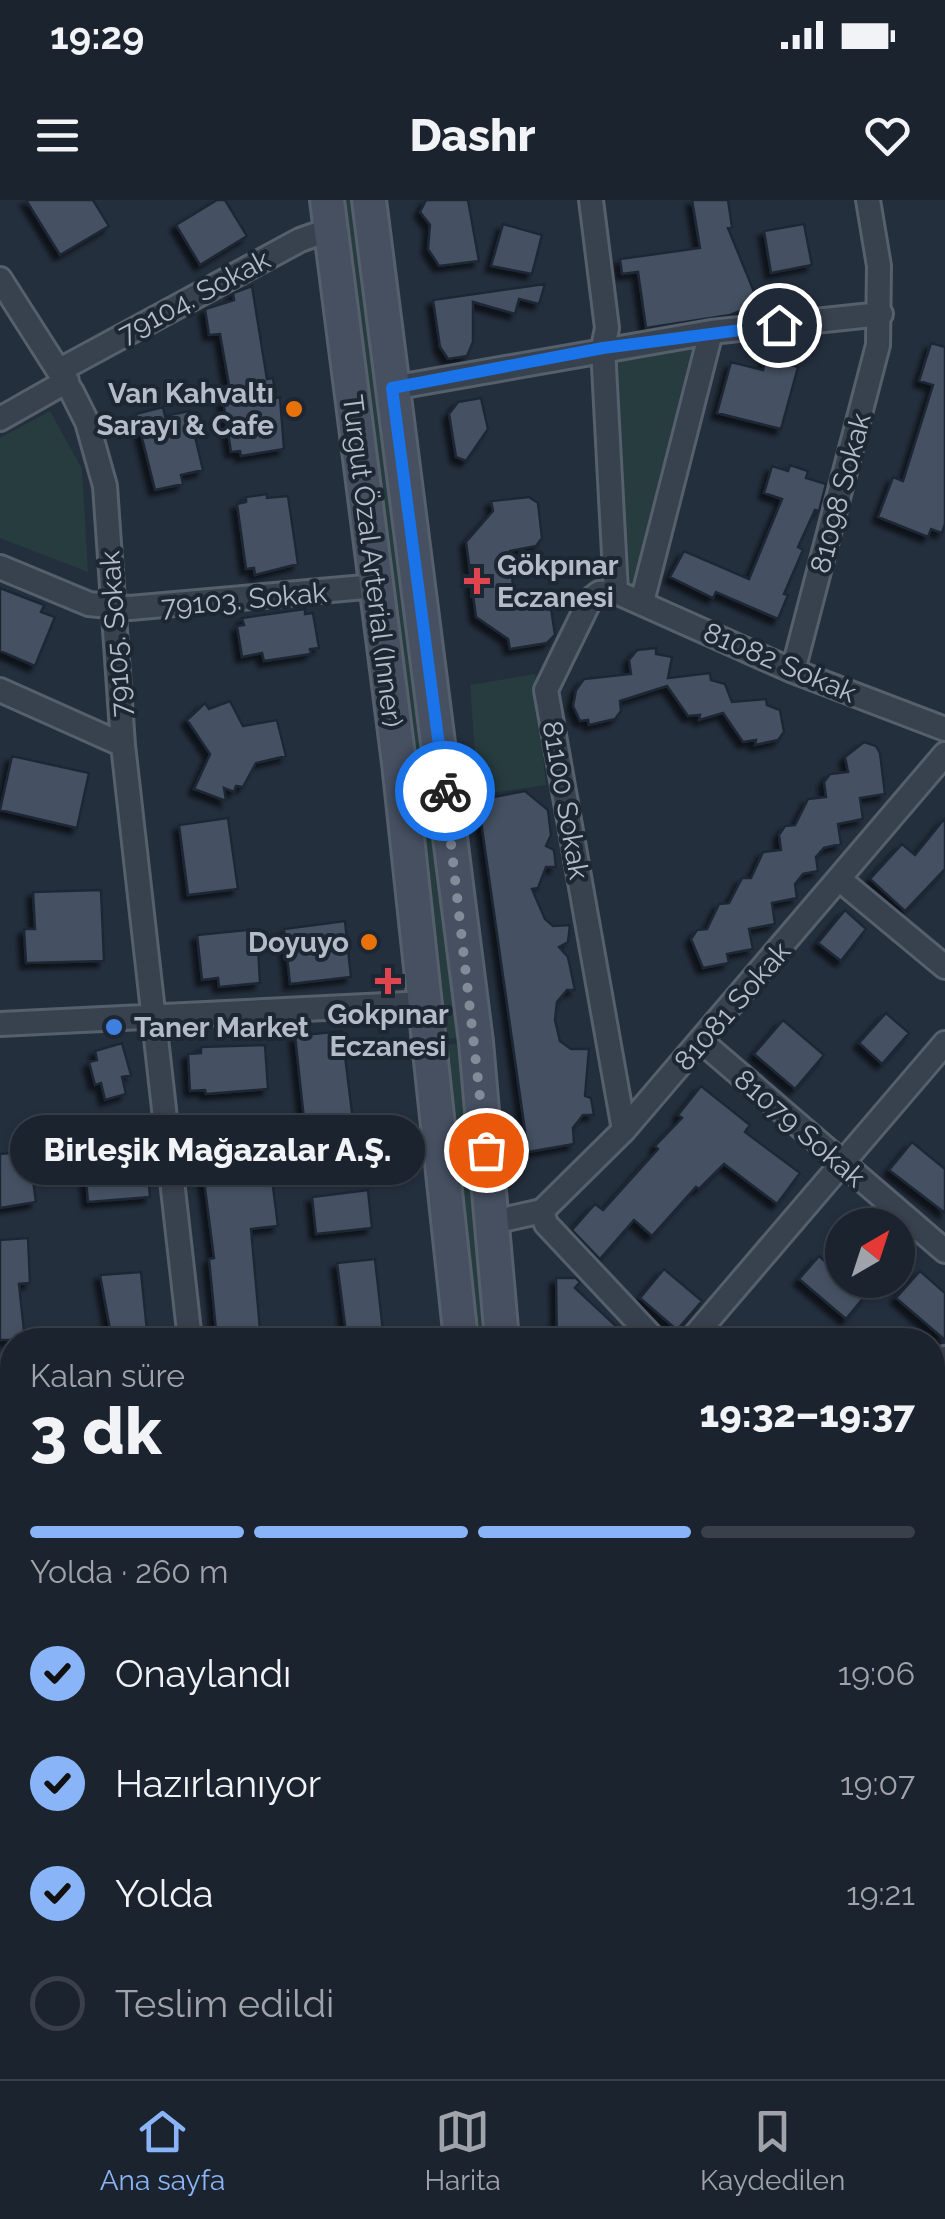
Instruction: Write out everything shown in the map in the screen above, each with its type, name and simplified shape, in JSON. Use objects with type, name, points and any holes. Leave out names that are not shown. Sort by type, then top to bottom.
[{"type":"main road","name":"Turgut Özal Arterial (Inner)","points":[[369,200],[464,946],[494,1222],[501,1328]]},
{"type":"main road","name":"Turgut Özal Arterial (Inner)","points":[[329,214],[427,1003],[460,1328]]},
{"type":"street","points":[[591,200],[607,328],[603,348],[616,592]]},
{"type":"street","name":"81098 Sokak","points":[[793,672],[878,345],[881,314],[868,200]]},
{"type":"street","name":"79104. Sokak","points":[[0,419],[63,375],[300,240],[329,214]]},
{"type":"street","name":"79105. Sokak","points":[[0,278],[63,375],[87,422],[104,486],[124,744],[189,1328]]},
{"type":"street","points":[[392,388],[603,348],[881,314]]},
{"type":"street","points":[[642,602],[711,332]]},
{"type":"street","name":"79103. Sokak","points":[[0,566],[89,604],[112,606],[376,586]]},
{"type":"street","name":"81082 Sokak","points":[[616,592],[793,672],[945,730]]},
{"type":"street","name":"81100 Sokak","points":[[616,592],[599,593],[590,600],[546,690],[624,1130]]},
{"type":"street","points":[[0,690],[124,744]]},
{"type":"street","name":"81081 Sokak","points":[[542,1211],[624,1130],[702,1042],[945,754]]},
{"type":"street","points":[[840,879],[945,967]]},
{"type":"street","points":[[0,1024],[427,1003]]},
{"type":"street","name":"81079 Sokak","points":[[702,1042],[945,1251]]},
{"type":"street","points":[[701,1328],[945,1044]]},
{"type":"street","points":[[494,1222],[542,1211],[546,1224],[645,1328]]},
{"type":"green space","points":[[343,200],[355,200],[424,756],[412,758]]},
{"type":"green space","points":[[711,332],[642,602],[616,592],[603,348]]},
{"type":"green space","points":[[50,411],[82,469],[88,572],[0,538],[0,438]]},
{"type":"green space","points":[[535,674],[546,785],[478,795],[470,685]]},
{"type":"green space","points":[[425,764],[459,1037],[447,1039],[413,765]]},
{"type":"green space","points":[[460,1043],[486,1328],[476,1328],[448,1045]]},
{"type":"building","points":[[26,200],[93,200],[109,226],[60,255]]},
{"type":"building","points":[[217,200],[225,200],[247,236],[200,265],[176,225]]},
{"type":"building","points":[[426,200],[468,200],[479,261],[439,266],[428,249],[430,225],[420,212]]},
{"type":"building","points":[[692,200],[728,200],[732,227],[728,228],[759,304],[730,315],[646,328],[638,272],[622,274],[620,259],[700,248]]},
{"type":"building","points":[[503,224],[542,235],[532,274],[491,266]]},
{"type":"building","points":[[804,224],[812,265],[771,273],[764,231]]},
{"type":"building","points":[[545,284],[539,304],[519,299],[515,314],[473,302],[473,342],[467,356],[448,359],[440,347],[433,300]]},
{"type":"building","points":[[252,286],[267,379],[273,378],[276,398],[280,397],[284,449],[241,456],[240,451],[231,452],[221,387],[229,385],[220,334],[209,335],[205,309],[234,300],[233,293]]},
{"type":"building","points":[[931,343],[945,347],[945,524],[942,533],[931,529],[928,537],[878,517],[893,477],[903,481],[933,385],[919,381]]},
{"type":"building","points":[[766,358],[798,367],[781,429],[717,413],[731,362],[763,370]]},
{"type":"building","points":[[481,398],[488,429],[466,461],[456,457],[449,414],[458,402]]},
{"type":"building","points":[[163,407],[165,416],[189,411],[203,470],[181,475],[183,484],[155,490],[136,414]]},
{"type":"building","points":[[790,465],[808,471],[806,478],[826,484],[819,511],[815,510],[798,547],[803,550],[778,619],[716,592],[713,598],[670,577],[684,551],[749,579],[782,499],[764,493],[772,466],[788,471]]},
{"type":"building","points":[[267,494],[267,498],[288,496],[298,564],[255,575],[254,568],[246,569],[237,504],[246,502],[246,497]]},
{"type":"building","points":[[529,497],[538,503],[542,538],[536,546],[510,551],[514,598],[541,594],[550,601],[555,635],[547,643],[510,649],[508,639],[476,617],[466,542],[493,511],[491,501]]},
{"type":"building","points":[[0,588],[44,605],[41,612],[55,617],[35,666],[0,651]]},
{"type":"building","points":[[305,609],[305,614],[313,613],[319,648],[310,649],[311,654],[264,661],[262,653],[242,657],[237,626],[244,625],[242,618]]},
{"type":"building","points":[[656,648],[656,654],[672,657],[668,678],[710,673],[711,680],[725,684],[732,702],[766,699],[767,705],[780,710],[784,732],[778,740],[755,745],[756,740],[743,742],[723,713],[699,720],[700,715],[688,716],[667,686],[620,701],[621,711],[615,719],[589,725],[588,720],[580,721],[573,706],[576,690],[584,679],[631,674],[629,660],[637,650]]},
{"type":"building","points":[[230,701],[243,726],[277,720],[286,756],[256,763],[243,787],[236,786],[234,792],[224,788],[226,801],[194,789],[210,754],[187,720],[205,703],[209,709]]},
{"type":"building","points":[[864,742],[876,746],[880,753],[885,794],[860,798],[863,819],[838,824],[841,844],[824,848],[816,857],[818,871],[803,874],[795,884],[797,898],[772,903],[775,924],[749,929],[753,949],[727,954],[729,963],[703,968],[691,939],[697,930],[707,929],[719,904],[729,903],[742,878],[751,878],[763,852],[781,850],[779,835],[785,826],[795,825],[808,799],[826,797],[824,782],[830,774],[848,772],[845,757]]},
{"type":"building","points":[[12,756],[89,773],[77,828],[0,810]]},
{"type":"building","points":[[525,791],[548,810],[551,835],[546,846],[554,850],[556,867],[546,867],[538,888],[532,889],[545,919],[553,926],[570,925],[568,942],[559,947],[568,957],[575,990],[567,990],[557,1002],[555,1020],[560,1041],[571,1049],[589,1049],[585,1096],[591,1098],[594,1115],[583,1115],[573,1128],[574,1144],[528,1152],[478,800]]},
{"type":"building","points":[[228,818],[238,889],[188,895],[179,825]]},
{"type":"building","points":[[945,818],[945,869],[905,911],[870,879],[902,844],[915,855]]},
{"type":"building","points":[[101,890],[104,961],[26,963],[24,929],[35,929],[33,892]]},
{"type":"building","points":[[845,910],[866,929],[841,961],[818,943]]},
{"type":"building","points":[[345,921],[351,977],[290,984],[284,929]]},
{"type":"building","points":[[257,929],[260,983],[219,987],[218,978],[202,980],[197,935]]},
{"type":"building","points":[[886,1013],[909,1033],[882,1064],[859,1043]]},
{"type":"building","points":[[783,1020],[824,1055],[795,1089],[754,1054]]},
{"type":"building","points":[[342,1031],[357,1153],[270,1163],[278,1226],[251,1229],[260,1328],[216,1328],[209,1259],[214,1258],[198,1134],[304,1119],[295,1036]]},
{"type":"building","points":[[122,1043],[131,1075],[122,1077],[126,1094],[105,1100],[101,1083],[95,1085],[89,1062],[97,1060],[95,1051]]},
{"type":"building","points":[[265,1045],[268,1089],[206,1094],[205,1090],[190,1091],[188,1054],[201,1053],[201,1047]]},
{"type":"building","points":[[701,1086],[750,1125],[745,1132],[800,1173],[777,1204],[724,1164],[699,1189],[696,1187],[652,1236],[634,1220],[600,1259],[572,1230],[595,1204],[603,1210],[658,1149],[655,1146],[682,1118],[678,1115]]},
{"type":"building","points":[[912,1142],[945,1169],[945,1213],[889,1170]]},
{"type":"building","points":[[140,1147],[140,1155],[146,1154],[150,1197],[88,1202],[84,1157]]},
{"type":"building","points":[[29,1151],[36,1202],[0,1208],[0,1154]]},
{"type":"building","points":[[368,1190],[372,1228],[316,1234],[312,1197]]},
{"type":"building","points":[[28,1238],[30,1283],[19,1284],[24,1328],[0,1328],[0,1240]]},
{"type":"building","points":[[819,1256],[825,1261],[825,1298],[863,1298],[846,1319],[799,1279]]},
{"type":"building","points":[[375,1259],[383,1328],[345,1328],[337,1263]]},
{"type":"building","points":[[664,1269],[702,1301],[675,1328],[640,1298]]},
{"type":"building","points":[[920,1271],[945,1293],[945,1328],[931,1328],[896,1298],[915,1298],[915,1277]]},
{"type":"building","points":[[141,1272],[147,1328],[110,1328],[100,1275]]},
{"type":"building","points":[[556,1278],[576,1278],[580,1282],[575,1288],[616,1326],[614,1328],[557,1328]]},
{"type":"way so far","points":[[445,791],[486,1150]]},
{"type":"place","name":"Van Kahvaltı Sarayı & Cafe","points":[[294,409]]},
{"type":"place","name":"Gökpınar Eczanesi","points":[[477,581]]},
{"type":"place","name":"Doyuyo","points":[[369,942]]},
{"type":"place","name":"Gokpınar Eczanesi","points":[[388,981]]},
{"type":"place","name":"Taner Market","points":[[114,1027]]},
{"type":"place","name":"Birleşik Mağazalar A.Ş.","points":[[486,1150]]},
{"type":"route","points":[[445,791],[392,388],[603,348],[779,325]]}]
